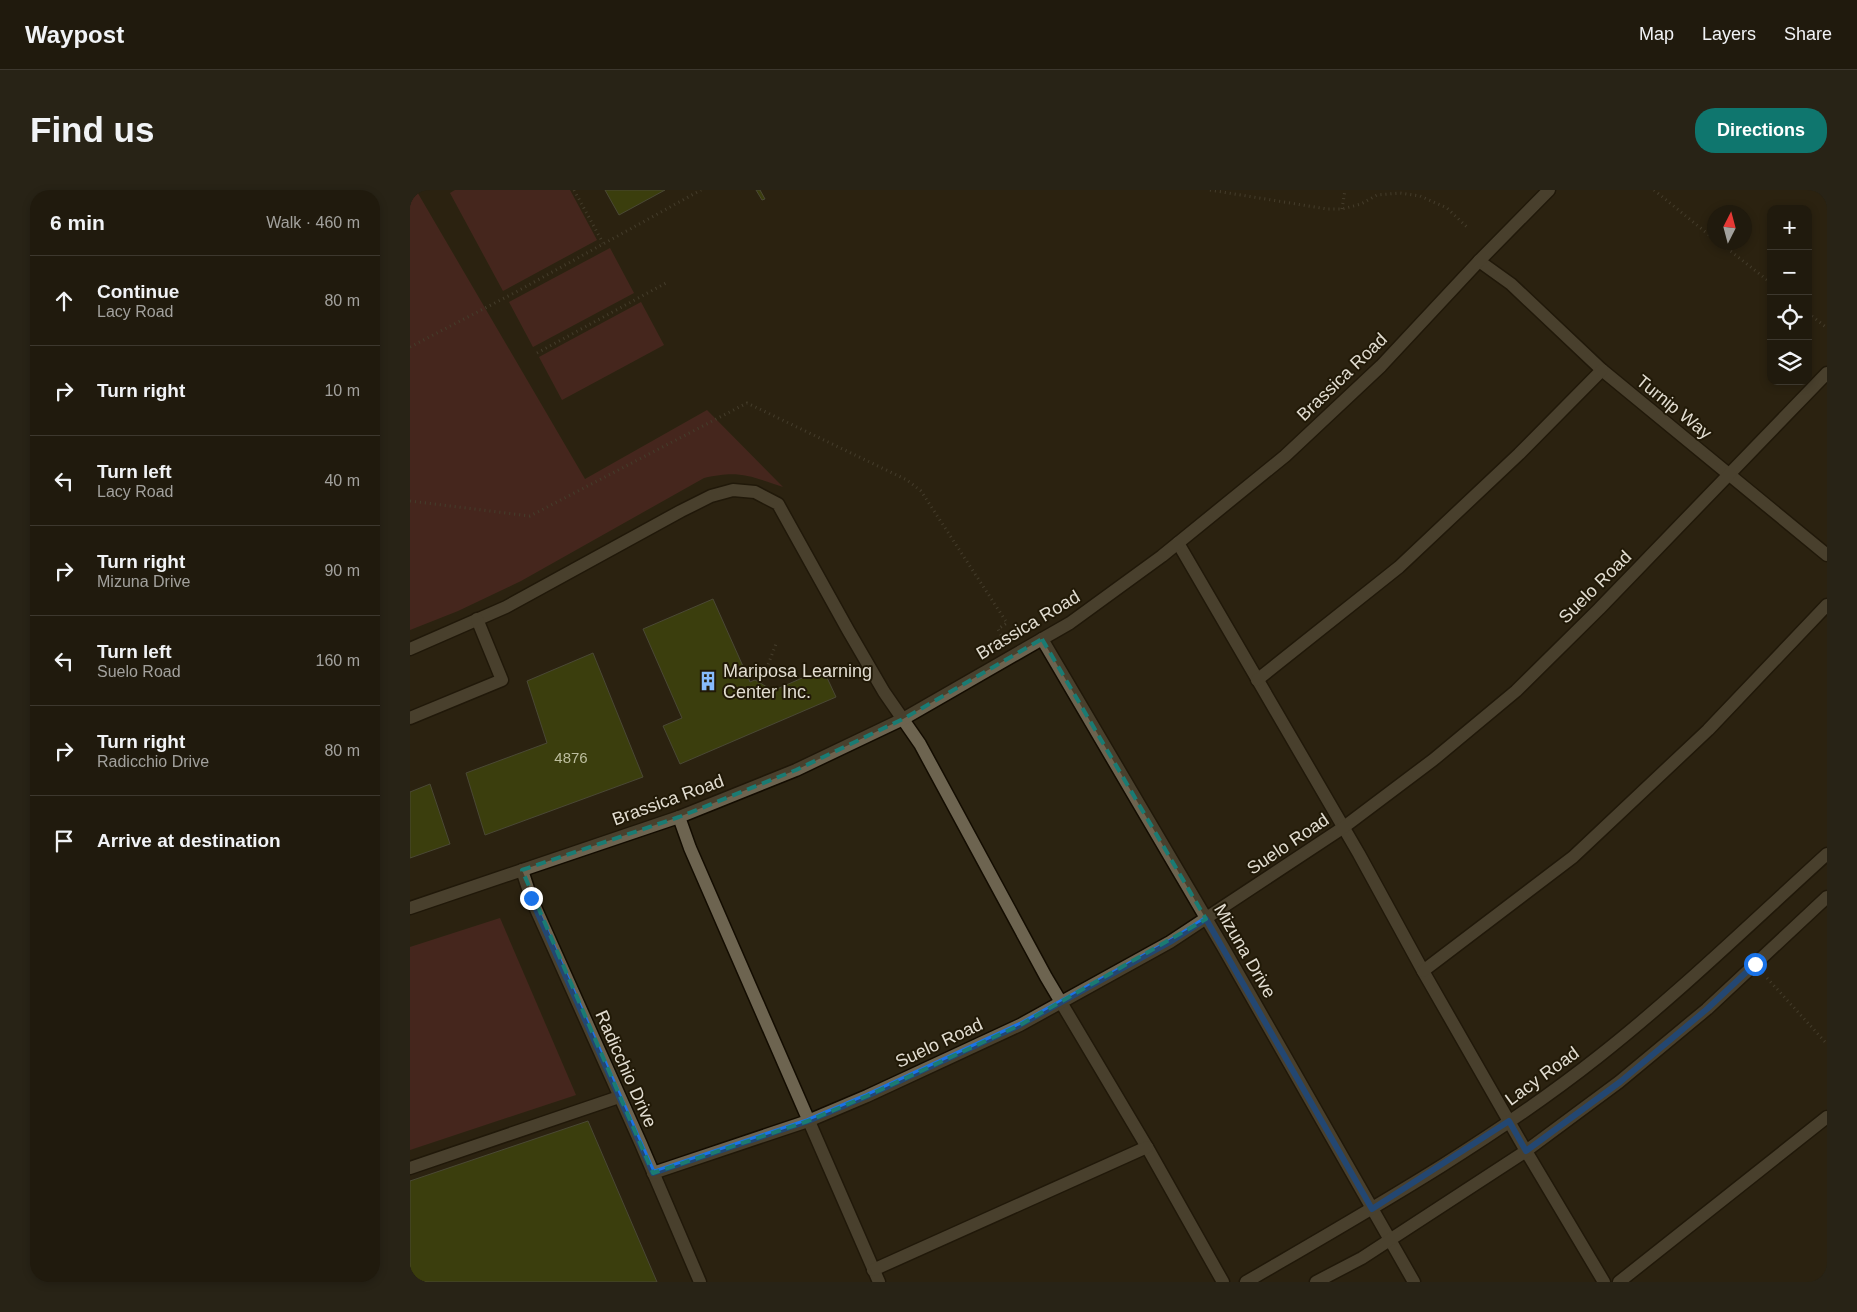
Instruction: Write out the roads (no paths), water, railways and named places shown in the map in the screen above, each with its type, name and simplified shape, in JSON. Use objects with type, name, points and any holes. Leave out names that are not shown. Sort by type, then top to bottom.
[{"type":"street","name":"Brassica Road","points":[[410,908],[679,817],[796,770],[903,719],[1070,623],[1178,543],[1285,456],[1381,366],[1479,261],[1549,190]]},
{"type":"street","name":"Turnip Way","points":[[1479,261],[1505,279],[1602,370],[1827,555]]},
{"type":"street","points":[[1257,680],[1399,567],[1519,454],[1602,370]]},
{"type":"street","name":"Suelo Road","points":[[653,1173],[808,1121],[867,1096],[1011,1029],[1170,942],[1344,827],[1433,760],[1516,691],[1599,609],[1827,373]]},
{"type":"street","points":[[410,649],[506,606],[711,496],[733,490],[755,492],[778,504],[839,616],[884,692],[920,744],[1061,1002],[1147,1147],[1223,1282]]},
{"type":"street","points":[[1178,543],[1344,827],[1422,971],[1604,1282]]},
{"type":"street","points":[[1422,971],[1573,857],[1708,730],[1827,605]]},
{"type":"street","points":[[410,718],[502,680],[477,620]]},
{"type":"street","name":"Mizuna Drive","points":[[1042,639],[1206,919],[1414,1282]]},
{"type":"street","points":[[679,817],[808,1121],[879,1282]]},
{"type":"street","name":"Lacy Road","points":[[1246,1282],[1372,1209],[1509,1121],[1598,1057],[1682,986],[1827,854]]},
{"type":"street","name":"Radicchio Drive","points":[[522,870],[531,898],[700,1282]]},
{"type":"street","points":[[1316,1282],[1362,1258],[1526,1151],[1620,1082],[1707,1009],[1827,897]]},
{"type":"street","points":[[410,1168],[619,1097]]},
{"type":"street","points":[[1618,1282],[1827,1117]]},
{"type":"street","points":[[873,1270],[1147,1147]]},
{"type":"place","name":"Mariposa Learning Center Inc.","points":[[708,681]]}]
